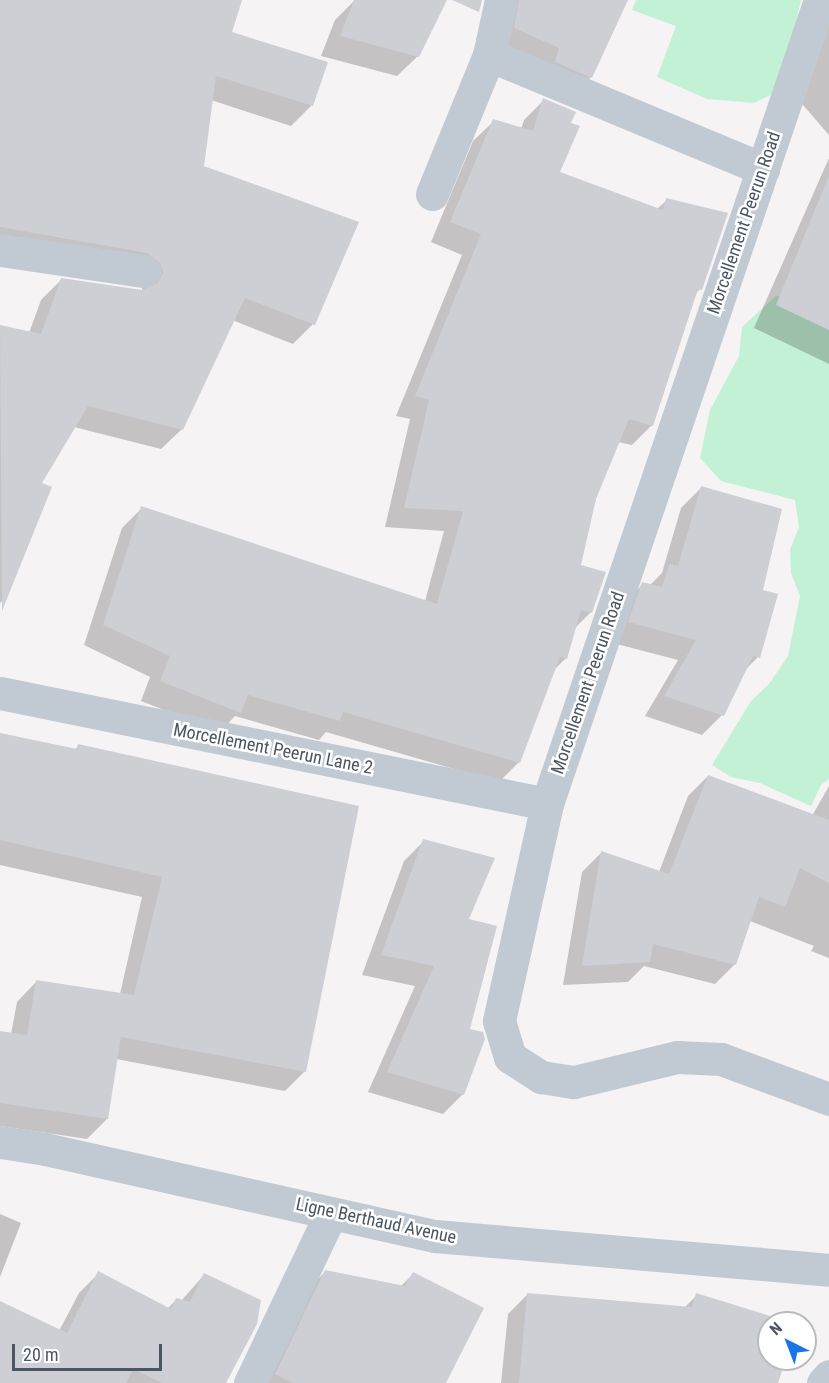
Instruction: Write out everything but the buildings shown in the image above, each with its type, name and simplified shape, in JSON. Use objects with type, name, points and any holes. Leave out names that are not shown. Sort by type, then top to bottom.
[{"type":"street","points":[[432,194],[489,55],[501,0]]},
{"type":"street","name":"Morcellement Peerun Road","points":[[820,0],[547,804],[500,1021],[510,1057],[542,1077],[574,1082],[677,1057],[721,1059],[829,1099]]},
{"type":"street","points":[[489,55],[763,169]]},
{"type":"street","points":[[0,250],[144,271]]},
{"type":"street","name":"Morcellement Peerun Lane 2","points":[[0,693],[547,804]]},
{"type":"street","name":"Ligne Berthaud Avenue","points":[[0,1142],[45,1149],[435,1236],[829,1270]]},
{"type":"street","points":[[250,1383],[331,1212]]},
{"type":"street","points":[[823,1383],[829,1376]]},
{"type":"green space","points":[[636,0],[801,0],[781,90],[754,103],[707,99],[657,77],[676,26],[632,10]]},
{"type":"green space","points":[[776,296],[812,301],[829,323],[829,779],[821,785],[811,806],[760,783],[731,777],[712,765],[751,701],[769,684],[788,656],[800,596],[791,573],[790,550],[799,527],[795,500],[721,481],[700,458],[710,410],[739,356],[742,327]]}]
